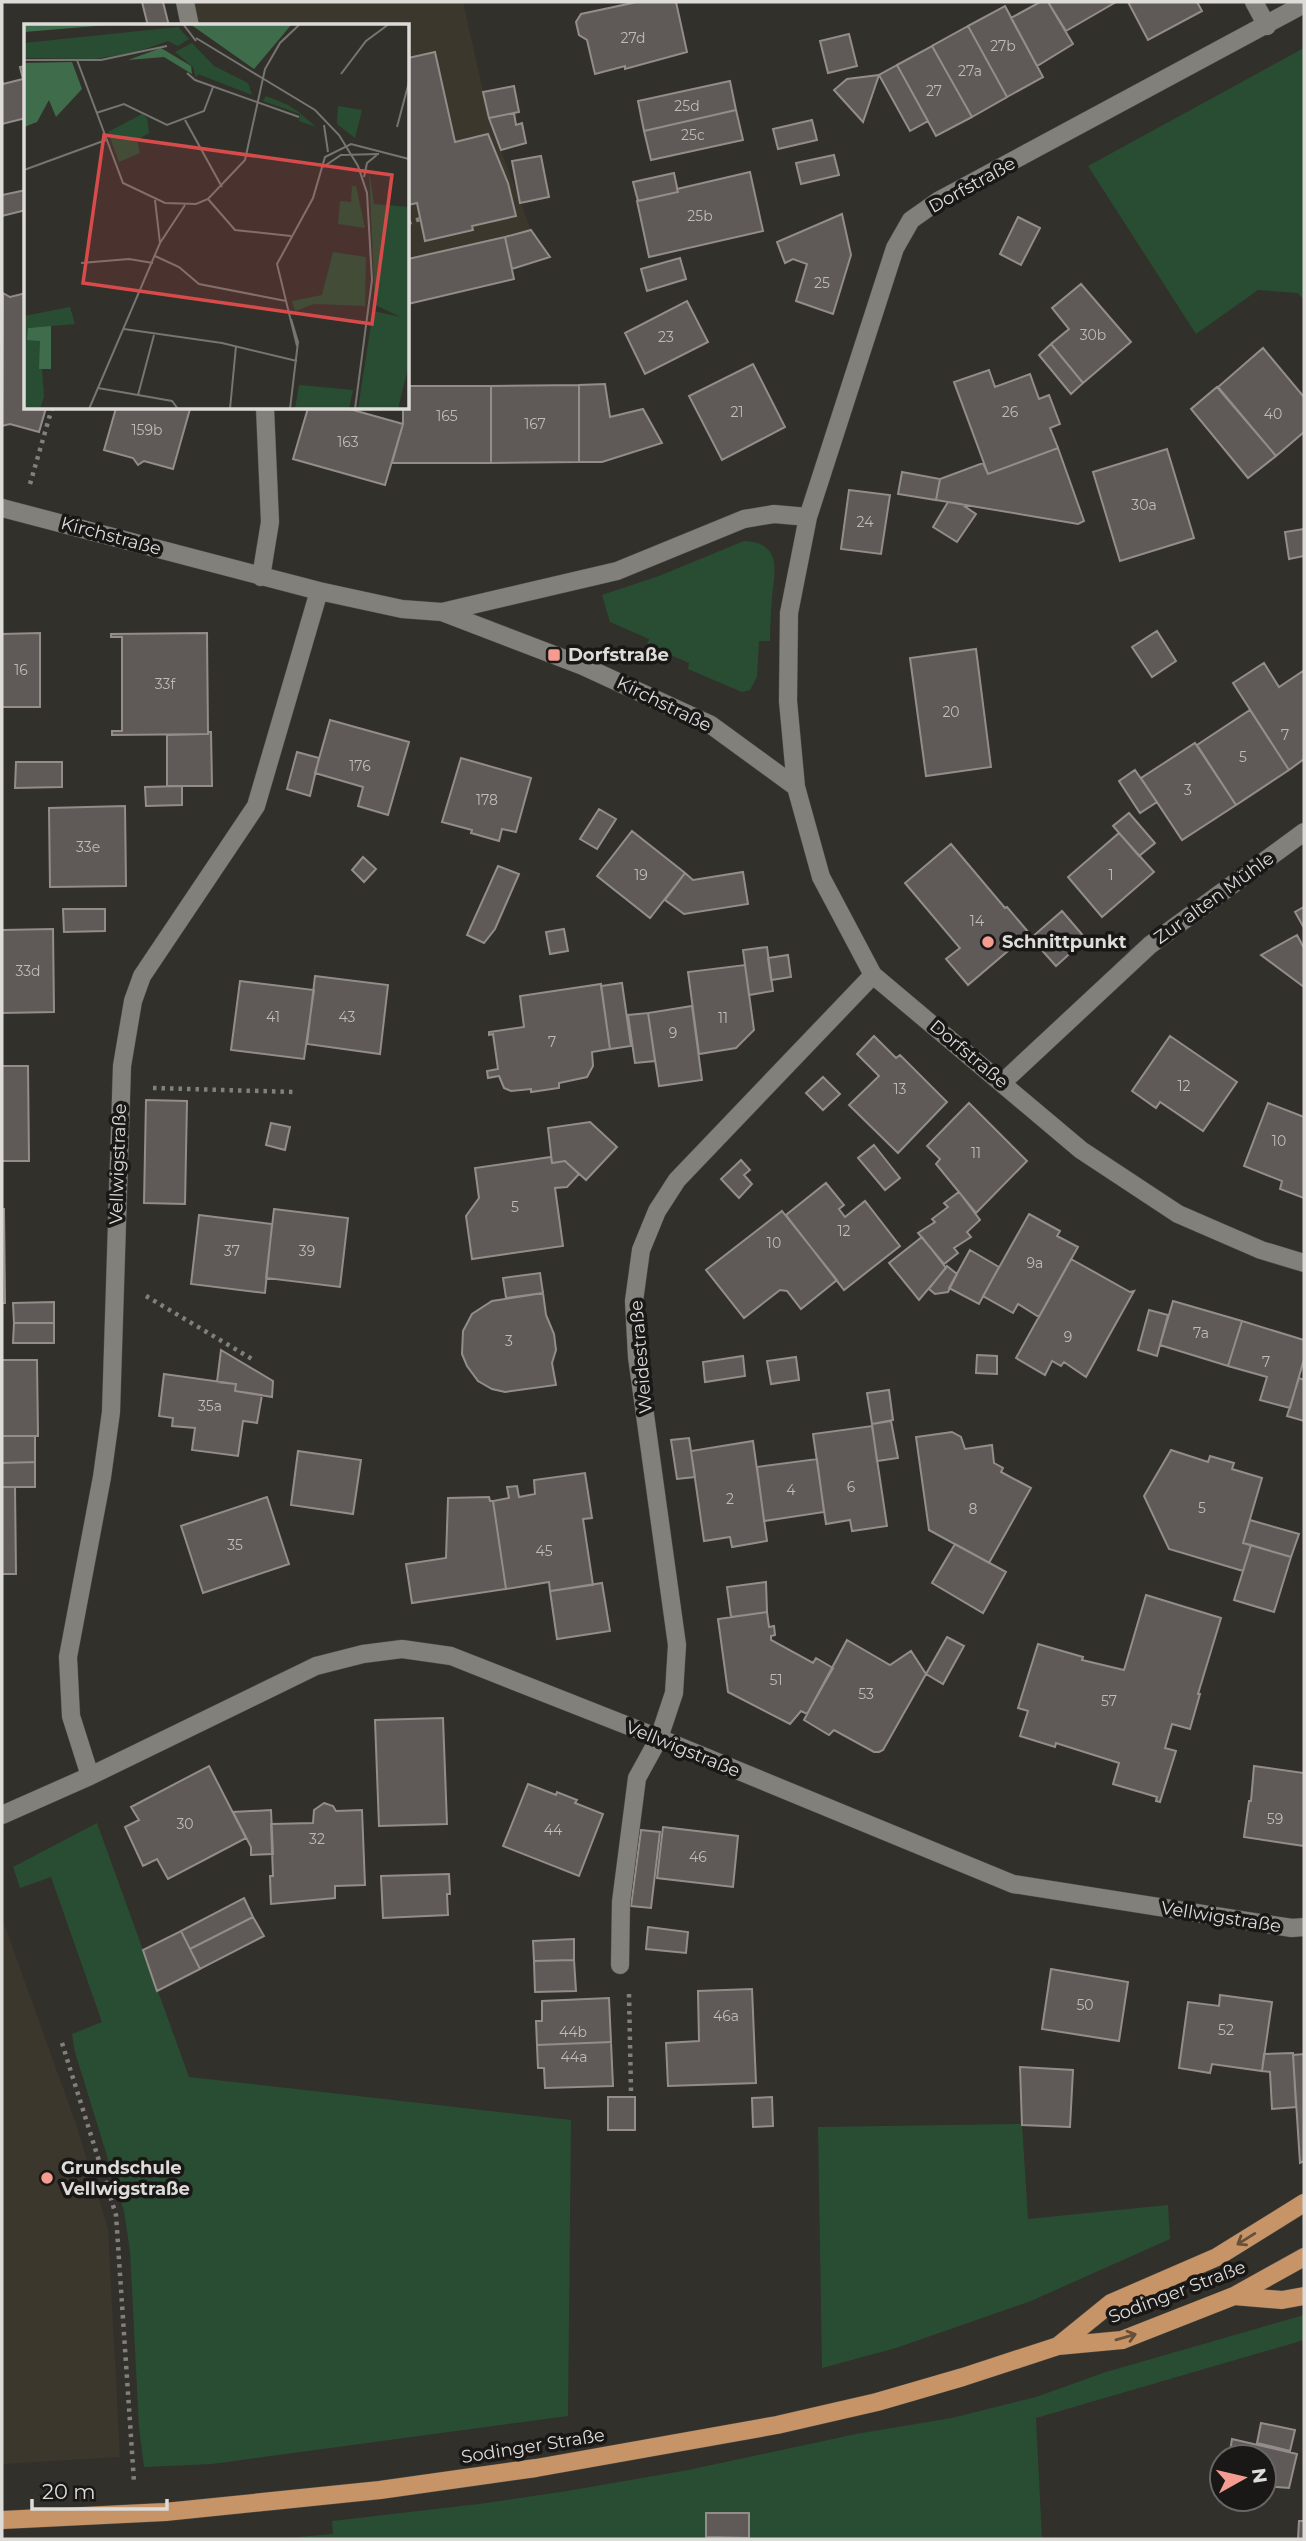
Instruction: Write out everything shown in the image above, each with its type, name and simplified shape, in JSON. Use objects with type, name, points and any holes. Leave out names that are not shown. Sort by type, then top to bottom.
[{"type":"main road","name":"Sodinger Straße","points":[[1059,2346],[1111,2303],[1217,2257],[1304,2203]]},
{"type":"main road","name":"Sodinger Straße","points":[[2,2520],[165,2512],[380,2490],[536,2468],[777,2425],[926,2388],[1059,2346],[1122,2340],[1234,2296],[1304,2257]]},
{"type":"main road","points":[[1234,2296],[1282,2300],[1304,2297]]},
{"type":"street","points":[[185,2],[190,24]]},
{"type":"street","points":[[1254,2],[1267,26]]},
{"type":"street","name":"Dorfstraße","points":[[1304,5],[938,201],[911,220],[895,248],[807,517],[789,613],[788,701],[796,787],[821,877],[873,975],[1081,1150],[1178,1214],[1261,1250],[1304,1262]]},
{"type":"street","points":[[261,577],[270,522],[265,410]]},
{"type":"street","name":"Kirchstraße","points":[[2,508],[319,591],[402,609],[442,612],[583,666],[710,724],[796,787]]},
{"type":"street","name":"Kirchstraße","points":[[442,612],[617,570],[744,519],[774,514],[807,517]]},
{"type":"street","name":"Vellwigstraße","points":[[90,1776],[71,1716],[68,1657],[102,1477],[111,1412],[122,1066],[133,1001],[142,976],[256,806],[319,591]]},
{"type":"street","name":"Zur alten Mühle","points":[[1003,1082],[1150,945],[1304,832]]},
{"type":"street","name":"Weidestraße","points":[[620,1965],[621,1902],[637,1777],[659,1738],[674,1693],[677,1645],[637,1357],[634,1301],[641,1250],[657,1211],[677,1180],[873,975]]},
{"type":"street","name":"Vellwigstraße","points":[[2,1815],[90,1776],[316,1666],[363,1654],[402,1649],[451,1656],[659,1738],[1013,1884],[1300,1930]]},
{"type":"path","points":[[410,222],[420,219]]},
{"type":"path","points":[[22,513],[51,410]]},
{"type":"path","points":[[150,1088],[295,1092]]},
{"type":"path","points":[[114,1293],[144,1295],[252,1359]]},
{"type":"path","points":[[620,1965],[629,1976],[631,2091]]},
{"type":"path","points":[[62,2043],[116,2215],[134,2486]]},
{"type":"shaded area","points":[[190,2],[463,2],[489,118],[531,230],[410,259],[410,24],[196,24]]},
{"type":"shaded area","name":"Grundschule Vellwigstraße","points":[[2,1918],[77,2127],[108,2229],[120,2457],[2,2464]]},
{"type":"green space","points":[[1304,48],[1304,300],[1298,293],[1258,290],[1196,334],[1088,166]]},
{"type":"green space","points":[[744,541],[765,547],[773,559],[774,568],[770,641],[759,641],[757,677],[750,690],[742,692],[688,669],[689,663],[647,645],[649,639],[610,622],[602,595],[659,576]]},
{"type":"green space","points":[[97,1823],[189,2077],[571,2120],[568,2416],[212,2464],[144,2467],[139,2427],[130,2251],[124,2211],[75,2052],[72,2034],[102,2022],[51,1877],[20,1888],[13,1867]]},
{"type":"green space","points":[[1022,2124],[1028,2219],[1168,2205],[1170,2239],[1031,2301],[896,2348],[822,2368],[818,2127]]},
{"type":"green space","points":[[1304,2315],[1304,2340],[1036,2418],[1042,2539],[276,2539],[333,2534],[332,2521],[567,2491],[688,2470],[856,2434],[952,2418],[1036,2397],[1106,2372]]},
{"type":"building","points":[[142,2],[163,2],[168,24],[148,24]]},
{"type":"building","points":[[637,2],[676,2],[687,52],[625,69],[625,66],[595,74],[587,40],[579,35],[576,22],[581,14]]},
{"type":"building","points":[[1040,2],[1048,2],[1073,44],[1037,66],[1011,18]]},
{"type":"building","points":[[1048,2],[1116,2],[1066,31]]},
{"type":"building","points":[[1128,2],[1197,2],[1202,11],[1148,40]]},
{"type":"building","points":[[1005,6],[1043,77],[1007,97],[968,26]]},
{"type":"building","points":[[968,26],[1007,97],[972,117],[932,46]]},
{"type":"building","points":[[849,34],[857,66],[828,73],[820,41]]},
{"type":"building","points":[[932,46],[972,117],[936,136],[897,65]]},
{"type":"building","points":[[435,52],[455,142],[488,134],[508,183],[516,216],[472,226],[473,230],[425,241],[417,203],[410,205],[410,58]]},
{"type":"building","points":[[897,65],[928,121],[910,131],[879,75]]},
{"type":"building","points":[[24,66],[24,118],[2,124],[2,81],[3,84],[23,79],[20,67]]},
{"type":"building","points":[[879,75],[863,122],[834,90],[847,79]]},
{"type":"building","points":[[730,81],[736,110],[644,131],[638,101]]},
{"type":"building","points":[[514,86],[519,112],[489,118],[483,92]]},
{"type":"building","points":[[736,110],[743,140],[651,160],[644,131]]},
{"type":"building","points":[[514,113],[516,125],[522,123],[526,143],[501,150],[489,118]]},
{"type":"building","points":[[812,120],[817,140],[778,149],[773,129]]},
{"type":"building","points":[[834,155],[839,175],[801,184],[796,163]]},
{"type":"building","points":[[541,156],[549,197],[520,203],[512,161]]},
{"type":"building","points":[[750,172],[763,231],[649,257],[637,201]]},
{"type":"building","points":[[674,173],[678,192],[638,201],[633,182]]},
{"type":"building","points":[[24,190],[24,210],[2,216],[2,195]]},
{"type":"building","points":[[842,214],[851,255],[833,314],[796,301],[807,264],[793,259],[785,263],[777,242]]},
{"type":"building","points":[[1018,217],[1040,228],[1021,265],[1000,254]]},
{"type":"building","points":[[531,230],[550,257],[512,269],[505,237]]},
{"type":"building","points":[[505,237],[514,279],[410,304],[410,259]]},
{"type":"building","points":[[680,258],[686,279],[647,291],[641,269]]},
{"type":"building","points":[[1081,284],[1131,342],[1083,383],[1051,344],[1069,329],[1052,308]]},
{"type":"building","points":[[3,293],[10,297],[24,294],[24,410],[45,410],[39,432],[10,424],[2,426]]},
{"type":"building","points":[[687,301],[708,342],[645,374],[625,333]]},
{"type":"building","points":[[1051,344],[1083,383],[1071,394],[1039,355]]},
{"type":"building","points":[[1263,348],[1304,397],[1304,432],[1276,456],[1218,387]]},
{"type":"building","points":[[753,364],[785,427],[722,460],[689,396]]},
{"type":"building","points":[[989,370],[995,387],[1030,374],[1039,399],[1049,395],[1060,424],[1050,428],[1058,448],[988,474],[954,382]]},
{"type":"building","points":[[605,384],[610,417],[643,409],[662,443],[602,462],[579,462],[579,385]]},
{"type":"building","points":[[579,385],[579,462],[491,463],[491,386]]},
{"type":"building","points":[[410,386],[491,386],[491,463],[392,463],[403,424],[403,410],[410,410]]},
{"type":"building","points":[[1217,387],[1276,456],[1248,478],[1191,409]]},
{"type":"building","points":[[115,410],[190,410],[173,469],[144,461],[138,465],[133,458],[104,450]]},
{"type":"building","points":[[307,410],[353,410],[403,424],[385,485],[293,459]]},
{"type":"building","points":[[1058,448],[1084,521],[1078,524],[936,500],[940,479],[983,463],[988,474]]},
{"type":"building","points":[[1167,449],[1194,538],[1120,561],[1093,472]]},
{"type":"building","points":[[902,472],[940,479],[936,500],[898,494]]},
{"type":"building","points":[[849,490],[890,495],[881,554],[841,549]]},
{"type":"building","points":[[948,502],[961,504],[976,514],[957,542],[933,527]]},
{"type":"building","points":[[1304,529],[1304,556],[1289,559],[1285,532]]},
{"type":"building","points":[[1157,631],[1176,661],[1152,677],[1132,647]]},
{"type":"building","points":[[40,633],[40,707],[2,707],[2,634]]},
{"type":"building","points":[[207,633],[208,734],[112,735],[112,731],[122,731],[122,637],[111,637],[111,634]]},
{"type":"building","points":[[976,649],[991,767],[926,776],[910,658]]},
{"type":"building","points":[[1264,663],[1279,687],[1303,671],[1304,674],[1304,759],[1289,770],[1233,683]]},
{"type":"building","points":[[1250,710],[1289,770],[1236,805],[1197,745]]},
{"type":"building","points":[[330,720],[409,742],[388,815],[358,806],[363,787],[315,773]]},
{"type":"building","points":[[211,732],[212,786],[167,786],[167,735]]},
{"type":"building","points":[[1195,743],[1236,805],[1182,840],[1141,778]]},
{"type":"building","points":[[297,752],[319,758],[310,796],[287,789]]},
{"type":"building","points":[[461,758],[531,778],[516,832],[502,829],[499,841],[442,822]]},
{"type":"building","points":[[16,762],[62,762],[62,787],[15,788]]},
{"type":"building","points":[[1135,770],[1157,802],[1140,813],[1119,781]]},
{"type":"building","points":[[182,786],[182,805],[146,806],[145,787]]},
{"type":"building","points":[[125,806],[126,886],[50,887],[49,808]]},
{"type":"building","points":[[599,809],[616,819],[597,849],[580,839]]},
{"type":"building","points":[[1129,813],[1155,843],[1139,856],[1113,826]]},
{"type":"building","points":[[632,831],[685,873],[650,918],[597,876]]},
{"type":"building","points":[[1119,833],[1154,872],[1102,917],[1068,877]]},
{"type":"building","points":[[951,844],[1029,933],[968,985],[946,959],[960,948],[905,883]]},
{"type":"building","points":[[363,857],[376,869],[364,882],[352,870]]},
{"type":"building","points":[[498,866],[519,874],[495,929],[484,943],[467,935]]},
{"type":"building","points":[[743,872],[748,904],[684,914],[665,900],[685,873],[693,880]]},
{"type":"building","points":[[1304,907],[1304,928],[1295,912]]},
{"type":"building","points":[[63,909],[105,909],[105,931],[64,932]]},
{"type":"building","points":[[1062,911],[1086,939],[1056,966],[1031,938]]},
{"type":"building","points":[[53,929],[54,1012],[2,1013],[2,930]]},
{"type":"building","points":[[564,929],[568,951],[550,954],[546,932]]},
{"type":"building","points":[[1297,935],[1304,948],[1304,987],[1261,955]]},
{"type":"building","points":[[767,947],[773,991],[749,995],[743,950]]},
{"type":"building","points":[[788,955],[791,977],[771,980],[768,958]]},
{"type":"building","points":[[745,965],[754,1030],[736,1048],[699,1054],[688,972]]},
{"type":"building","points":[[315,976],[388,985],[380,1054],[307,1044]]},
{"type":"building","points":[[240,981],[314,990],[304,1059],[231,1050]]},
{"type":"building","points":[[622,983],[631,1046],[610,1049],[601,986]]},
{"type":"building","points":[[601,984],[610,1049],[592,1052],[593,1066],[587,1077],[559,1083],[559,1088],[531,1092],[531,1089],[511,1091],[504,1088],[499,1076],[488,1078],[487,1071],[498,1069],[493,1034],[489,1035],[489,1032],[524,1027],[520,996]]},
{"type":"building","points":[[692,1006],[702,1080],[659,1086],[648,1013]]},
{"type":"building","points":[[648,1013],[655,1061],[635,1063],[628,1015]]},
{"type":"building","points":[[874,1036],[896,1058],[900,1055],[947,1102],[898,1153],[849,1105],[879,1076],[857,1054]]},
{"type":"building","points":[[1170,1036],[1237,1082],[1203,1131],[1160,1102],[1156,1108],[1132,1091]]},
{"type":"building","points":[[2,1066],[28,1066],[29,1161],[2,1161]]},
{"type":"building","points":[[823,1077],[840,1094],[823,1110],[806,1093]]},
{"type":"building","points":[[146,1100],[187,1101],[185,1204],[144,1203]]},
{"type":"building","points":[[969,1103],[1027,1161],[976,1213],[936,1164],[940,1159],[927,1146]]},
{"type":"building","points":[[1268,1103],[1304,1117],[1304,1198],[1280,1189],[1282,1181],[1244,1166]]},
{"type":"building","points":[[590,1122],[617,1147],[586,1180],[565,1161],[552,1163],[548,1128]]},
{"type":"building","points":[[271,1123],[290,1127],[285,1150],[266,1145]]},
{"type":"building","points":[[874,1145],[900,1178],[885,1190],[858,1158]]},
{"type":"building","points":[[551,1157],[552,1163],[565,1161],[579,1174],[567,1187],[555,1188],[563,1246],[472,1259],[466,1216],[479,1198],[475,1168]]},
{"type":"building","points":[[741,1160],[750,1170],[744,1175],[752,1184],[739,1198],[721,1179]]},
{"type":"building","points":[[826,1183],[844,1205],[839,1209],[845,1217],[865,1201],[900,1246],[844,1290],[786,1215]]},
{"type":"building","points":[[959,1192],[980,1220],[967,1232],[971,1237],[954,1248],[958,1253],[944,1264],[918,1233],[935,1222],[932,1219],[948,1207],[944,1203]]},
{"type":"building","points":[[4,1209],[5,1303],[2,1303]]},
{"type":"building","points":[[274,1209],[348,1218],[340,1287],[266,1278]]},
{"type":"building","points":[[782,1211],[837,1280],[801,1309],[787,1291],[780,1290],[744,1318],[706,1270]]},
{"type":"building","points":[[1029,1214],[1060,1231],[1057,1236],[1078,1247],[1039,1317],[1018,1304],[1013,1313],[983,1296]]},
{"type":"building","points":[[199,1215],[272,1224],[265,1293],[191,1284]]},
{"type":"building","points":[[922,1237],[946,1268],[919,1300],[889,1263]]},
{"type":"building","points":[[970,1250],[999,1267],[979,1304],[949,1288]]},
{"type":"building","points":[[1071,1259],[1130,1292],[1134,1291],[1086,1377],[1064,1362],[1061,1366],[1052,1361],[1045,1375],[1016,1358]]},
{"type":"building","points":[[947,1266],[957,1274],[948,1292],[935,1294],[929,1289]]},
{"type":"building","points":[[540,1273],[543,1293],[506,1298],[503,1278]]},
{"type":"building","points":[[543,1293],[546,1315],[554,1334],[556,1350],[552,1363],[556,1385],[505,1392],[492,1389],[478,1381],[462,1354],[463,1331],[472,1314],[492,1301]]},
{"type":"building","points":[[1173,1301],[1242,1321],[1228,1366],[1160,1345]]},
{"type":"building","points":[[54,1302],[54,1323],[14,1323],[13,1303]]},
{"type":"building","points":[[1149,1310],[1168,1315],[1157,1356],[1138,1350]]},
{"type":"building","points":[[1242,1321],[1304,1340],[1304,1359],[1290,1408],[1260,1400],[1267,1377],[1228,1366]]},
{"type":"building","points":[[14,1323],[54,1323],[54,1343],[13,1343]]},
{"type":"building","points":[[221,1350],[273,1381],[272,1397],[235,1391],[236,1384],[217,1382]]},
{"type":"building","points":[[977,1355],[997,1356],[997,1374],[976,1373]]},
{"type":"building","points":[[743,1356],[745,1376],[705,1382],[703,1362]]},
{"type":"building","points":[[796,1357],[799,1380],[771,1384],[767,1361]]},
{"type":"building","points":[[2,1360],[37,1360],[38,1436],[2,1436]]},
{"type":"building","points":[[164,1374],[236,1384],[235,1391],[262,1395],[257,1423],[243,1421],[238,1456],[192,1450],[195,1428],[172,1426],[173,1418],[159,1416]]},
{"type":"building","points":[[1299,1378],[1304,1380],[1304,1421],[1287,1416]]},
{"type":"building","points":[[889,1390],[893,1420],[872,1424],[867,1393]]},
{"type":"building","points":[[891,1421],[898,1458],[877,1461],[872,1424]]},
{"type":"building","points":[[872,1426],[887,1526],[852,1531],[850,1520],[826,1524],[813,1434]]},
{"type":"building","points":[[952,1432],[961,1437],[965,1449],[992,1445],[994,1463],[1003,1468],[1001,1472],[1031,1488],[989,1563],[929,1530],[916,1437]]},
{"type":"building","points":[[2,1436],[35,1436],[35,1462],[2,1463]]},
{"type":"building","points":[[689,1438],[695,1477],[677,1479],[671,1440]]},
{"type":"building","points":[[753,1441],[767,1541],[732,1547],[730,1537],[704,1541],[691,1451]]},
{"type":"building","points":[[1171,1450],[1208,1462],[1210,1456],[1234,1463],[1232,1469],[1262,1478],[1243,1543],[1251,1545],[1243,1571],[1169,1549],[1144,1496]]},
{"type":"building","points":[[298,1451],[361,1460],[353,1514],[291,1505]]},
{"type":"building","points":[[817,1459],[824,1512],[764,1521],[757,1467]]},
{"type":"building","points":[[35,1462],[35,1487],[2,1487],[2,1463]]},
{"type":"building","points":[[585,1473],[592,1518],[583,1519],[593,1585],[550,1591],[549,1582],[506,1589],[493,1501],[509,1498],[507,1487],[517,1486],[519,1497],[535,1494],[534,1480]]},
{"type":"building","points":[[2,1487],[15,1487],[16,1574],[2,1574]]},
{"type":"building","points":[[267,1497],[289,1564],[203,1593],[181,1526]]},
{"type":"building","points":[[489,1497],[490,1501],[493,1501],[506,1589],[412,1603],[406,1564],[446,1558],[448,1498]]},
{"type":"building","points":[[1250,1520],[1299,1534],[1291,1557],[1243,1543]]},
{"type":"building","points":[[955,1544],[1006,1572],[983,1613],[932,1583]]},
{"type":"building","points":[[1251,1545],[1291,1557],[1274,1612],[1234,1600]]},
{"type":"building","points":[[766,1582],[767,1612],[731,1617],[727,1587]]},
{"type":"building","points":[[602,1583],[610,1631],[557,1639],[550,1591]]},
{"type":"building","points":[[1146,1595],[1221,1618],[1190,1729],[1172,1724],[1165,1748],[1176,1751],[1160,1802],[1156,1801],[1157,1797],[1113,1784],[1119,1763],[1056,1743],[1055,1747],[1020,1736],[1028,1711],[1018,1708],[1038,1644],[1083,1657],[1082,1660],[1124,1670]]},
{"type":"building","points":[[767,1612],[769,1627],[774,1626],[775,1635],[771,1636],[771,1640],[813,1663],[816,1658],[833,1668],[807,1714],[801,1711],[790,1724],[728,1692],[718,1619]]},
{"type":"building","points":[[947,1637],[964,1646],[943,1684],[926,1674]]},
{"type":"building","points":[[847,1640],[890,1665],[911,1651],[926,1674],[883,1750],[879,1752],[874,1752],[834,1730],[829,1735],[804,1720]]},
{"type":"building","points":[[443,1718],[447,1824],[379,1826],[375,1720]]},
{"type":"building","points":[[209,1766],[246,1838],[168,1879],[157,1859],[143,1866],[125,1827],[139,1820],[131,1807]]},
{"type":"building","points":[[1254,1766],[1304,1773],[1304,1846],[1244,1837]]},
{"type":"building","points":[[528,1784],[577,1800],[575,1803],[603,1814],[579,1876],[503,1846]]},
{"type":"building","points":[[324,1803],[333,1806],[336,1811],[362,1810],[365,1885],[335,1886],[335,1898],[271,1904],[271,1824],[313,1823],[314,1810]]},
{"type":"building","points":[[271,1810],[273,1854],[251,1855],[251,1847],[233,1812]]},
{"type":"building","points":[[663,1827],[738,1836],[733,1887],[657,1878]]},
{"type":"building","points":[[641,1830],[660,1832],[651,1908],[631,1906]]},
{"type":"building","points":[[449,1874],[448,1915],[383,1918],[381,1876]]},
{"type":"building","points":[[244,1898],[253,1917],[190,1949],[181,1931]]},
{"type":"building","points":[[253,1917],[264,1936],[200,1969],[190,1949]]},
{"type":"building","points":[[648,1927],[688,1932],[686,1953],[646,1949]]},
{"type":"building","points":[[181,1931],[200,1969],[157,1991],[143,1950]]},
{"type":"building","points":[[574,1939],[574,1960],[534,1961],[533,1941]]},
{"type":"building","points":[[574,1960],[576,1991],[535,1992],[534,1961]]},
{"type":"building","points":[[1051,1969],[1128,1982],[1119,2041],[1042,2029]]},
{"type":"building","points":[[752,1989],[756,2083],[668,2086],[666,2043],[699,2041],[698,1991]]},
{"type":"building","points":[[1220,1995],[1272,2002],[1262,2071],[1212,2064],[1210,2073],[1179,2068],[1188,2002],[1219,2006]]},
{"type":"building","points":[[609,1998],[611,2042],[537,2045],[536,2021],[542,2021],[542,2001]]},
{"type":"building","points":[[611,2042],[613,2086],[545,2088],[544,2068],[538,2068],[537,2045]]},
{"type":"building","points":[[1293,2053],[1296,2107],[1272,2109],[1270,2072],[1262,2071],[1264,2054]]},
{"type":"building","points":[[1304,2054],[1304,2161],[1300,2163],[1293,2055]]},
{"type":"building","points":[[1020,2067],[1073,2070],[1070,2127],[1022,2125]]},
{"type":"building","points":[[608,2097],[635,2097],[635,2130],[608,2130]]},
{"type":"building","points":[[772,2097],[773,2126],[753,2127],[752,2098]]},
{"type":"building","points":[[1261,2423],[1295,2430],[1290,2451],[1278,2448],[1278,2443],[1257,2443]]},
{"type":"building","points":[[1232,2439],[1249,2443],[1231,2443]]},
{"type":"building","points":[[1278,2450],[1297,2454],[1289,2488],[1278,2487]]},
{"type":"building","points":[[706,2513],[749,2513],[749,2538],[706,2537]]},
{"type":"building","points":[[1299,2521],[1304,2521],[1304,2539],[1298,2539]]},
{"type":"place","name":"Dorfstraße","points":[[554,655]]},
{"type":"place","name":"Schnittpunkt","points":[[988,942]]},
{"type":"place","name":"Grundschule Vellwigstraße","points":[[47,2178]]}]
